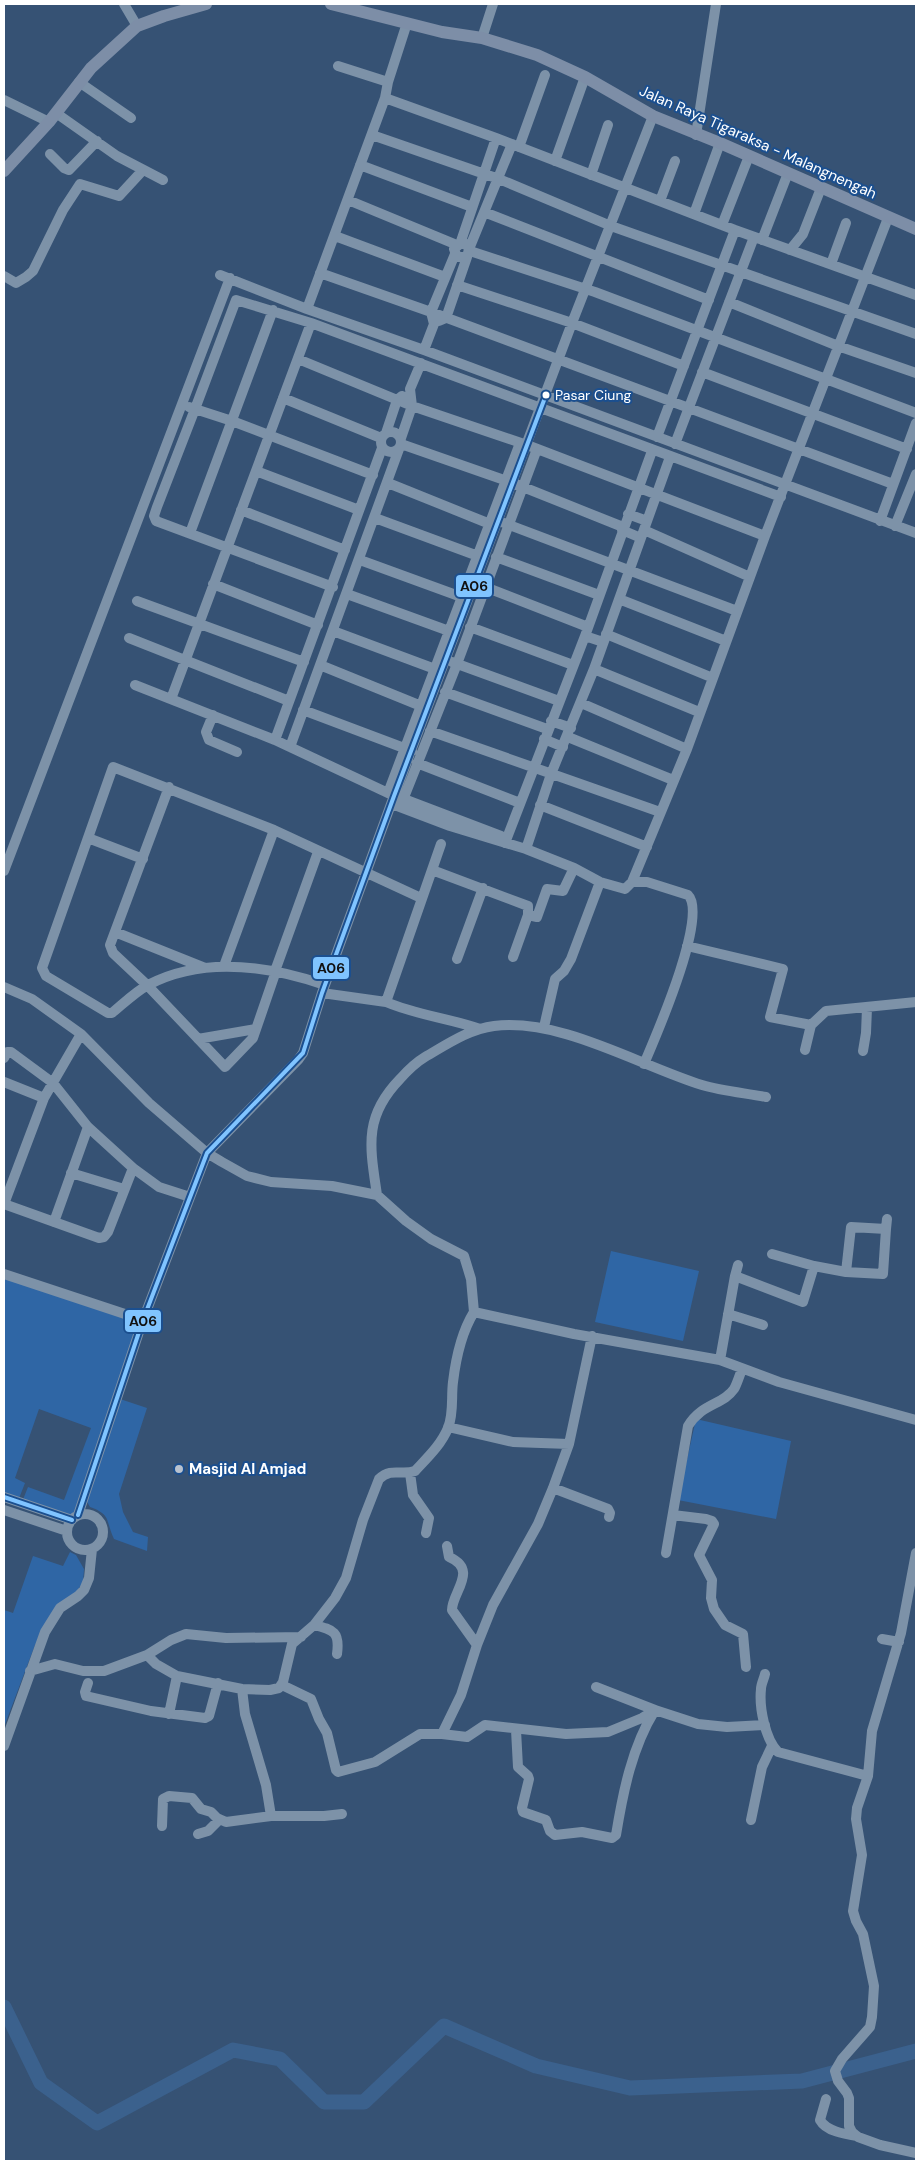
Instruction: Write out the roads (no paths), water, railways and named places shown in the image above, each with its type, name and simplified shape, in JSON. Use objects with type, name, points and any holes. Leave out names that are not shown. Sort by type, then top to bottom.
[{"type":"main road","points":[[4,171],[52,117],[78,82],[137,26],[193,5],[206,4]]},
{"type":"main road","name":"Jalan Raya Tigaraksa - Malangnengah","points":[[331,4],[353,6],[407,23],[442,32],[482,38],[537,55],[585,78],[652,116],[696,136],[720,143],[916,229]]},
{"type":"street","points":[[124,4],[137,26]]},
{"type":"street","points":[[482,38],[493,4]]},
{"type":"street","points":[[696,136],[716,4]]},
{"type":"street","points":[[307,309],[385,98],[388,82],[407,23]]},
{"type":"street","points":[[338,66],[388,82]]},
{"type":"street","points":[[434,324],[446,318],[484,212],[545,75]]},
{"type":"street","points":[[554,161],[585,78]]},
{"type":"street","points":[[78,82],[131,118]]},
{"type":"street","points":[[385,98],[496,138],[734,230],[916,295]]},
{"type":"street","points":[[4,100],[52,117],[97,141],[117,156],[163,180]]},
{"type":"street","points":[[92,1550],[74,1547],[69,1540],[67,1531],[75,1517],[143,1320],[207,1153],[303,1053],[323,989],[366,873],[414,754],[429,709],[450,631],[470,600],[485,587],[509,524],[514,483],[524,444],[560,360],[572,323],[652,116]]},
{"type":"street","points":[[591,175],[608,125]]},
{"type":"street","points":[[372,135],[499,179],[611,226],[916,334]]},
{"type":"street","points":[[424,350],[434,324],[431,312],[457,248],[496,138]]},
{"type":"street","points":[[50,154],[64,168],[70,170],[97,141]]},
{"type":"street","points":[[694,214],[720,143]]},
{"type":"street","points":[[722,225],[749,156]]},
{"type":"street","points":[[660,201],[675,161]]},
{"type":"street","points":[[360,165],[472,207]]},
{"type":"street","points":[[4,276],[16,283],[33,271],[63,210],[80,184],[118,196],[143,170]]},
{"type":"street","points":[[675,444],[740,273],[788,173]]},
{"type":"street","points":[[790,250],[803,234],[821,188]]},
{"type":"street","points":[[348,200],[457,248],[460,258],[469,252]]},
{"type":"street","points":[[484,212],[709,300]]},
{"type":"street","points":[[135,686],[275,740],[450,826],[506,841],[574,868],[600,882],[625,889],[632,882],[687,748],[798,449],[814,413],[888,218]]},
{"type":"street","points":[[831,264],[846,223]]},
{"type":"street","points":[[657,437],[734,230]]},
{"type":"street","points":[[335,236],[445,277]]},
{"type":"street","points":[[469,252],[586,289],[916,413]]},
{"type":"street","points":[[320,273],[431,312],[893,484]]},
{"type":"street","points":[[4,871],[182,404],[225,276],[307,309],[546,395],[916,534]]},
{"type":"street","points":[[458,285],[572,323],[684,366]]},
{"type":"street","points":[[332,587],[156,521],[154,516],[236,300],[311,323],[781,497]]},
{"type":"street","points":[[729,302],[838,346],[916,373]]},
{"type":"street","points":[[190,533],[273,310]]},
{"type":"street","points":[[171,699],[311,323]]},
{"type":"street","points":[[298,360],[412,406],[639,486],[766,536]]},
{"type":"street","points":[[275,740],[373,475],[397,400],[410,389],[421,363]]},
{"type":"street","points":[[702,372],[907,449]]},
{"type":"street","points":[[290,747],[388,483],[412,406],[410,389]]},
{"type":"street","points":[[283,398],[383,440],[391,453],[401,444]]},
{"type":"street","points":[[182,404],[373,475]]},
{"type":"street","points":[[880,521],[916,423]]},
{"type":"street","points":[[383,440],[394,432],[401,444],[514,483],[622,529],[644,530]]},
{"type":"street","points":[[429,709],[445,692],[470,626],[470,600],[478,556],[493,521],[514,483],[537,449]]},
{"type":"street","points":[[506,841],[588,627],[652,450]]},
{"type":"street","points":[[526,849],[540,805],[594,669],[670,457]]},
{"type":"street","points":[[256,471],[360,510]]},
{"type":"street","points":[[895,526],[913,490],[916,474]]},
{"type":"street","points":[[388,483],[493,521],[509,524],[737,611]]},
{"type":"street","points":[[241,510],[346,549],[365,548]]},
{"type":"street","points":[[628,514],[644,530],[750,577]]},
{"type":"street","points":[[375,518],[478,556]]},
{"type":"street","points":[[414,754],[430,731],[429,709],[435,669],[443,659],[470,600],[493,521]]},
{"type":"street","points":[[346,549],[359,562],[470,600]]},
{"type":"street","points":[[496,557],[599,596]]},
{"type":"street","points":[[214,584],[318,625]]},
{"type":"street","points":[[485,587],[713,678]]},
{"type":"street","points":[[347,594],[450,631]]},
{"type":"street","points":[[619,599],[726,641]]},
{"type":"street","points":[[137,601],[304,661],[321,662],[429,709]]},
{"type":"street","points":[[470,626],[573,665]]},
{"type":"street","points":[[588,627],[606,634]]},
{"type":"street","points":[[333,631],[435,669]]},
{"type":"street","points":[[129,638],[289,701]]},
{"type":"street","points":[[443,659],[559,701]]},
{"type":"street","points":[[304,661],[316,676]]},
{"type":"street","points":[[594,669],[699,712]]},
{"type":"street","points":[[445,692],[567,737],[673,780]]},
{"type":"street","points":[[581,703],[687,748]]},
{"type":"street","points":[[303,710],[414,754],[520,803]]},
{"type":"street","points":[[213,715],[206,732],[207,738],[237,752]]},
{"type":"street","points":[[547,730],[567,737]]},
{"type":"street","points":[[430,731],[660,812]]},
{"type":"street","points":[[421,898],[274,830],[169,787],[113,767],[42,968],[43,972],[70,991],[108,1013],[112,1013],[147,985],[180,973],[224,966],[275,971],[323,989],[386,1002],[404,1010],[480,1029]]},
{"type":"street","points":[[169,787],[110,945],[113,953],[147,985],[225,1067],[228,1066],[252,1038],[256,1029],[318,852]]},
{"type":"street","points":[[540,805],[646,847]]},
{"type":"street","points":[[224,966],[274,830]]},
{"type":"street","points":[[88,838],[143,859]]},
{"type":"street","points":[[386,1002],[441,844]]},
{"type":"street","points":[[528,915],[537,917],[547,889],[563,891],[574,868]]},
{"type":"street","points":[[432,870],[530,907],[513,957]]},
{"type":"street","points":[[544,1027],[555,979],[564,971],[571,958],[600,882]]},
{"type":"street","points":[[632,882],[647,882],[690,898],[693,917],[680,974],[644,1064]]},
{"type":"street","points":[[457,959],[483,888]]},
{"type":"street","points":[[115,932],[205,968]]},
{"type":"street","points":[[687,946],[783,969],[770,1016],[811,1024]]},
{"type":"street","points":[[4,987],[32,999],[81,1034],[149,1103],[207,1153],[247,1176],[271,1182],[332,1186],[377,1195],[419,1230],[464,1256],[471,1279],[474,1312],[466,1325],[458,1347],[453,1384],[453,1405],[448,1427],[432,1452],[415,1471],[410,1473],[394,1471],[384,1474],[378,1479],[363,1520],[346,1578],[335,1598],[314,1625],[292,1646],[282,1685],[279,1688],[270,1690],[242,1689],[177,1676],[156,1664],[147,1655]]},
{"type":"street","points":[[805,1050],[811,1024],[826,1012],[916,1002]]},
{"type":"street","points":[[863,1051],[867,1008]]},
{"type":"street","points":[[377,1195],[372,1162],[371,1137],[376,1112],[393,1086],[414,1063],[455,1040],[480,1029],[494,1026],[533,1025],[544,1027],[704,1086],[766,1097]]},
{"type":"street","points":[[198,1040],[256,1029]]},
{"type":"street","points":[[81,1034],[44,1098],[4,1204],[99,1238],[104,1237],[108,1232],[133,1168]]},
{"type":"street","points":[[4,1058],[7,1052],[11,1052],[53,1083],[88,1127],[133,1168],[159,1187],[190,1197]]},
{"type":"street","points":[[4,1082],[44,1098]]},
{"type":"street","points":[[54,1222],[88,1127]]},
{"type":"street","points":[[71,1173],[124,1189]]},
{"type":"street","points":[[772,1254],[814,1266],[846,1272],[883,1274],[886,1224],[851,1227],[846,1272]]},
{"type":"street","points":[[720,1360],[738,1265]]},
{"type":"street","points":[[735,1276],[803,1302],[814,1266]]},
{"type":"street","points":[[4,1274],[143,1320]]},
{"type":"street","points":[[474,1312],[720,1360],[742,1370],[852,1404],[916,1420]]},
{"type":"street","points":[[728,1314],[763,1325]]},
{"type":"street","points":[[442,1734],[461,1695],[477,1645],[493,1605],[538,1524],[554,1488],[569,1444],[592,1336]]},
{"type":"street","points":[[666,1553],[688,1426],[695,1415],[706,1406],[724,1398],[734,1389],[742,1370]]},
{"type":"street","points":[[448,1427],[513,1442],[569,1444]]},
{"type":"street","points":[[410,1473],[413,1494],[429,1518],[426,1533]]},
{"type":"street","points":[[554,1488],[608,1509],[609,1517]]},
{"type":"street","points":[[4,1497],[75,1517],[93,1515],[102,1525],[102,1540],[92,1550],[90,1578],[84,1590],[60,1608],[53,1617],[39,1646],[4,1744]]},
{"type":"street","points":[[4,1510],[67,1531]]},
{"type":"street","points":[[673,1515],[706,1518],[714,1524],[699,1555],[712,1580],[711,1598],[714,1609],[725,1625],[743,1634],[746,1667]]},
{"type":"street","points":[[447,1546],[449,1557],[462,1565],[460,1587],[452,1610],[477,1645]]},
{"type":"street","points":[[858,2137],[849,2126],[850,2098],[838,2081],[836,2071],[842,2059],[870,2027],[874,1986],[863,1934],[853,1911],[862,1856],[856,1819],[857,1808],[868,1776],[872,1732],[899,1642],[916,1553]]},
{"type":"street","points":[[314,1625],[329,1629],[337,1636],[337,1654]]},
{"type":"street","points":[[30,1671],[55,1664],[88,1672],[104,1671],[147,1655],[171,1640],[186,1634],[226,1638],[301,1637]]},
{"type":"street","points":[[882,1639],[899,1642]]},
{"type":"street","points":[[765,1674],[760,1688],[765,1725],[772,1746],[778,1752],[868,1776]]},
{"type":"street","points":[[169,1714],[177,1676]]},
{"type":"street","points":[[88,1683],[85,1692],[86,1696],[169,1714],[207,1717],[218,1683]]},
{"type":"street","points":[[282,1685],[311,1699],[327,1733],[338,1772],[375,1762],[415,1736],[426,1733],[467,1737],[485,1724],[516,1730],[566,1734],[608,1732],[642,1718],[655,1710]]},
{"type":"street","points":[[596,1687],[655,1710],[698,1724],[727,1727],[765,1725]]},
{"type":"street","points":[[242,1689],[245,1714],[266,1785],[270,1816]]},
{"type":"street","points":[[516,1730],[518,1767],[529,1779],[522,1808],[523,1812],[546,1820],[550,1831],[555,1835],[582,1832],[612,1838],[616,1835],[622,1797],[632,1762],[645,1727],[655,1710]]},
{"type":"street","points":[[751,1820],[762,1767],[772,1746]]},
{"type":"street","points":[[162,1826],[163,1799],[169,1796],[192,1798],[201,1809],[211,1812],[219,1820],[226,1822],[270,1816],[342,1814]]},
{"type":"street","points":[[198,1834],[208,1830],[219,1820]]},
{"type":"street","points":[[826,2099],[820,2120],[823,2124],[836,2131],[880,2145],[916,2153]]},
{"type":"waterway","points":[[4,2007],[41,2083],[97,2123],[233,2050],[280,2059],[324,2102],[364,2102],[444,2026],[536,2066],[630,2088],[802,2081],[916,2051]]},
{"type":"place","name":"Pasar Ciung","points":[[546,395]]},
{"type":"place","name":"Masjid Al Amjad","points":[[179,1469]]}]
